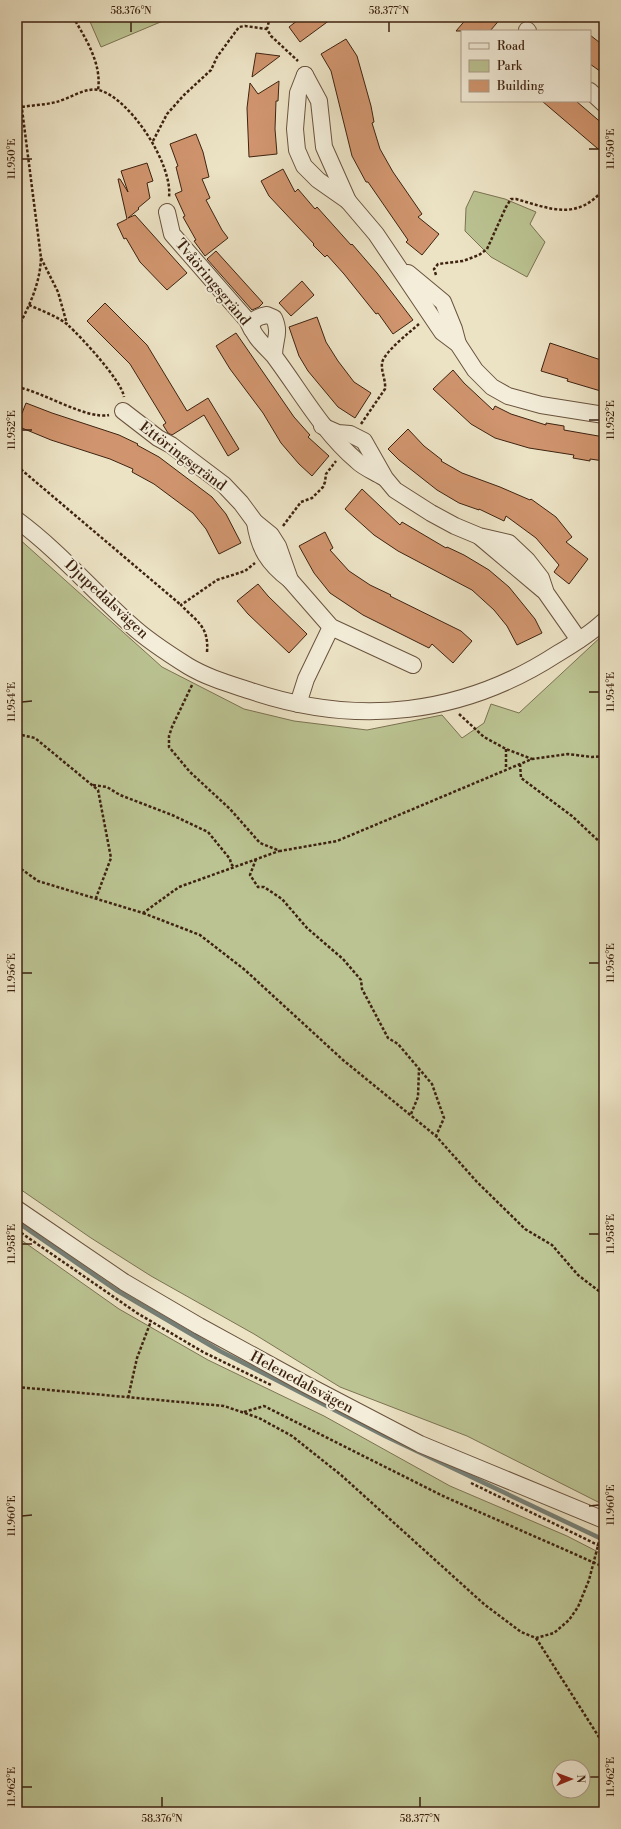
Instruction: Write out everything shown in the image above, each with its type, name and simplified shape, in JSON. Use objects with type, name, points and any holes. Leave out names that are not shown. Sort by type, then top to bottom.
[{"type":"street","points":[[306,75],[319,101],[324,147],[348,202]]},
{"type":"street","points":[[306,75],[298,93],[295,129],[297,150],[304,166],[318,180],[348,202],[376,234],[442,332],[458,344],[479,374],[492,387],[508,396],[541,405],[604,415]]},
{"type":"street","points":[[591,92],[604,104]]},
{"type":"street","points":[[300,157],[313,147],[324,147]]},
{"type":"street","name":"Tvåöringsgränd","points":[[167,212],[172,234],[247,320],[252,330],[274,356],[322,426],[349,443],[358,462],[384,478],[395,490],[431,513],[478,536],[546,592],[579,640]]},
{"type":"street","points":[[396,263],[443,302],[454,329],[458,344]]},
{"type":"street","name":"Tvåöringsgränd","points":[[252,330],[252,324],[257,318],[267,314],[274,318],[278,327],[274,347],[274,356]]},
{"type":"street","name":"Ettöringsgränd","points":[[123,411],[158,438],[218,480],[241,503],[255,522],[274,540],[278,546],[290,580]]},
{"type":"street","name":"Djupedalsvägen","points":[[17,520],[40,537],[132,626],[189,667],[220,681],[266,696],[321,709],[378,711],[406,709],[453,701],[506,683],[540,665],[579,640],[604,621]]},
{"type":"street","name":"Ettöringsgränd","points":[[255,522],[257,535],[264,552],[277,570],[290,580],[331,627]]},
{"type":"street","points":[[298,704],[306,679],[331,627],[413,665]]},
{"type":"street","name":"Helenedalsvägen","points":[[17,1209],[124,1282],[199,1326],[305,1384],[420,1444],[602,1527]]},
{"type":"path","points":[[73,17],[98,65],[100,81],[98,90]]},
{"type":"path","points":[[270,17],[267,29],[271,36],[297,59],[306,75]]},
{"type":"path","points":[[153,141],[168,114],[184,95],[211,70],[217,57],[239,27],[245,26],[267,29]]},
{"type":"path","points":[[17,70],[41,258],[41,269],[29,305],[17,329]]},
{"type":"path","points":[[22,107],[55,103],[86,91],[98,90],[109,95],[132,114],[153,141],[169,182],[167,212]]},
{"type":"path","points":[[438,298],[442,284],[436,278],[434,269],[438,264],[463,261],[479,255],[487,249],[511,199],[565,211],[586,206],[597,198],[604,189]]},
{"type":"path","points":[[41,258],[58,292],[67,324]]},
{"type":"path","points":[[17,387],[28,389],[88,413],[107,416],[123,411],[124,395],[112,375],[67,324],[48,313],[29,305]]},
{"type":"path","points":[[274,540],[301,502],[312,498],[323,487],[326,482],[326,474],[349,443],[385,389],[386,383],[382,365],[383,360],[388,353],[429,314]]},
{"type":"path","points":[[17,466],[200,622],[206,632],[207,652]]},
{"type":"path","points":[[181,605],[217,580],[245,571],[259,560],[264,552]]},
{"type":"path","points":[[193,681],[190,692],[172,727],[169,736],[169,747],[190,772],[230,810],[260,843],[280,851]]},
{"type":"path","points":[[453,701],[459,714],[484,737],[506,749],[532,759]]},
{"type":"path","points":[[17,734],[34,738],[98,790],[111,858],[96,898]]},
{"type":"path","points":[[506,749],[506,769]]},
{"type":"path","points":[[144,913],[179,887],[280,851],[337,841],[532,759],[568,754],[592,757],[604,756]]},
{"type":"path","points":[[520,764],[521,778],[572,816],[604,846]]},
{"type":"path","points":[[92,785],[107,786],[120,795],[172,815],[208,832],[230,859],[231,864],[234,867]]},
{"type":"path","points":[[256,859],[250,876],[258,887],[264,887],[282,899],[307,928],[343,959],[361,980],[362,989],[388,1038],[398,1044],[432,1084],[444,1118],[436,1136]]},
{"type":"path","points":[[17,866],[38,881],[144,913],[200,935],[245,970],[342,1060],[411,1114],[436,1136],[477,1182],[526,1229],[552,1245],[578,1275],[604,1295]]},
{"type":"path","points":[[411,1114],[418,1097],[419,1069]]},
{"type":"path","points":[[128,1398],[137,1358],[151,1321]]},
{"type":"path","points":[[17,1388],[224,1406],[259,1418],[292,1436],[341,1475],[485,1605],[521,1632],[536,1638],[604,1745]]},
{"type":"path","points":[[243,1412],[264,1406],[443,1496],[604,1567]]},
{"type":"path","points":[[536,1638],[554,1632],[570,1620],[578,1607],[599,1546],[602,1527]]},
{"type":"path","points":[[599,1546],[604,1548]]},
{"type":"green space","points":[[88,17],[169,17],[170,18],[101,47]]},
{"type":"green space","points":[[474,191],[505,199],[536,212],[530,224],[545,242],[527,277],[491,257],[465,231],[466,208]]},
{"type":"green space","points":[[17,537],[162,667],[244,709],[294,721],[367,730],[442,715],[462,738],[484,723],[491,704],[519,713],[604,634],[604,1505],[467,1436],[340,1387],[254,1334],[151,1276],[91,1238],[17,1187]]},
{"type":"green space","points":[[17,1237],[119,1309],[208,1360],[324,1416],[450,1486],[567,1536],[604,1555],[604,1812],[17,1812]]},
{"type":"building","points":[[302,17],[334,17],[300,42],[289,27]]},
{"type":"building","points":[[468,17],[502,17],[491,30],[456,31]]},
{"type":"building","points":[[591,36],[604,46],[604,74],[591,65]]},
{"type":"building","points":[[346,39],[357,56],[371,106],[374,122],[372,123],[380,149],[393,172],[422,214],[418,217],[439,234],[422,255],[406,242],[408,240],[368,182],[366,182],[352,156],[331,71],[321,54]]},
{"type":"building","points":[[256,53],[280,56],[252,77]]},
{"type":"building","points":[[279,81],[278,101],[276,101],[275,129],[277,154],[249,157],[247,108],[250,83],[258,94]]},
{"type":"building","points":[[543,102],[577,102],[604,125],[604,154]]},
{"type":"building","points":[[196,134],[203,152],[209,177],[202,179],[210,198],[206,200],[228,238],[205,256],[194,241],[196,240],[183,217],[185,216],[175,194],[182,191],[176,167],[178,166],[170,144]]},
{"type":"building","points":[[147,163],[153,181],[147,183],[150,198],[128,218],[135,215],[187,273],[167,290],[140,262],[126,238],[124,239],[117,224],[127,219],[118,179],[120,179],[128,192],[121,171]]},
{"type":"building","points":[[283,169],[295,192],[298,189],[315,209],[317,207],[351,245],[352,244],[377,273],[413,320],[393,334],[378,313],[376,314],[327,255],[325,257],[313,245],[314,244],[269,196],[261,181]]},
{"type":"building","points":[[216,251],[263,303],[259,307],[252,310],[207,259]]},
{"type":"building","points":[[302,281],[314,295],[291,316],[279,303]]},
{"type":"building","points":[[105,303],[147,345],[187,411],[208,398],[239,449],[228,456],[204,415],[172,435],[168,433],[163,425],[166,423],[130,364],[87,321]]},
{"type":"building","points":[[317,317],[326,342],[338,361],[354,382],[371,393],[355,418],[338,407],[308,371],[299,356],[289,327]]},
{"type":"building","points":[[236,333],[294,417],[310,435],[308,437],[329,456],[312,476],[299,464],[281,443],[263,413],[230,369],[216,346]]},
{"type":"building","points":[[550,343],[604,361],[604,392],[567,381],[568,379],[541,371]]},
{"type":"building","points":[[453,370],[464,383],[493,410],[495,406],[511,414],[546,425],[546,423],[564,426],[564,430],[604,437],[604,461],[590,459],[590,461],[573,458],[574,455],[529,448],[495,438],[471,424],[433,389]]},
{"type":"building","points":[[26,403],[119,435],[138,444],[137,445],[159,457],[212,497],[226,514],[241,543],[219,554],[206,529],[193,513],[154,484],[132,472],[133,469],[110,459],[51,440],[17,426]]},
{"type":"building","points":[[408,429],[424,446],[442,460],[441,461],[462,473],[530,500],[531,499],[556,517],[572,537],[566,542],[588,559],[569,584],[554,572],[559,565],[536,538],[506,516],[504,521],[479,509],[459,503],[437,490],[399,460],[388,449]]},
{"type":"building","points":[[362,489],[400,525],[402,522],[446,548],[447,547],[464,555],[489,570],[509,587],[535,619],[542,633],[517,645],[507,626],[494,610],[472,590],[398,551],[374,535],[345,509]]},
{"type":"building","points":[[325,532],[333,548],[330,550],[349,571],[370,585],[391,595],[390,596],[461,631],[472,641],[453,663],[432,644],[429,648],[363,615],[330,593],[314,573],[299,546]]},
{"type":"building","points":[[258,584],[268,596],[307,634],[289,653],[248,614],[237,601]]},
{"type":"waterway","points":[[17,1222],[116,1290],[220,1351],[385,1436],[604,1540]]}]
